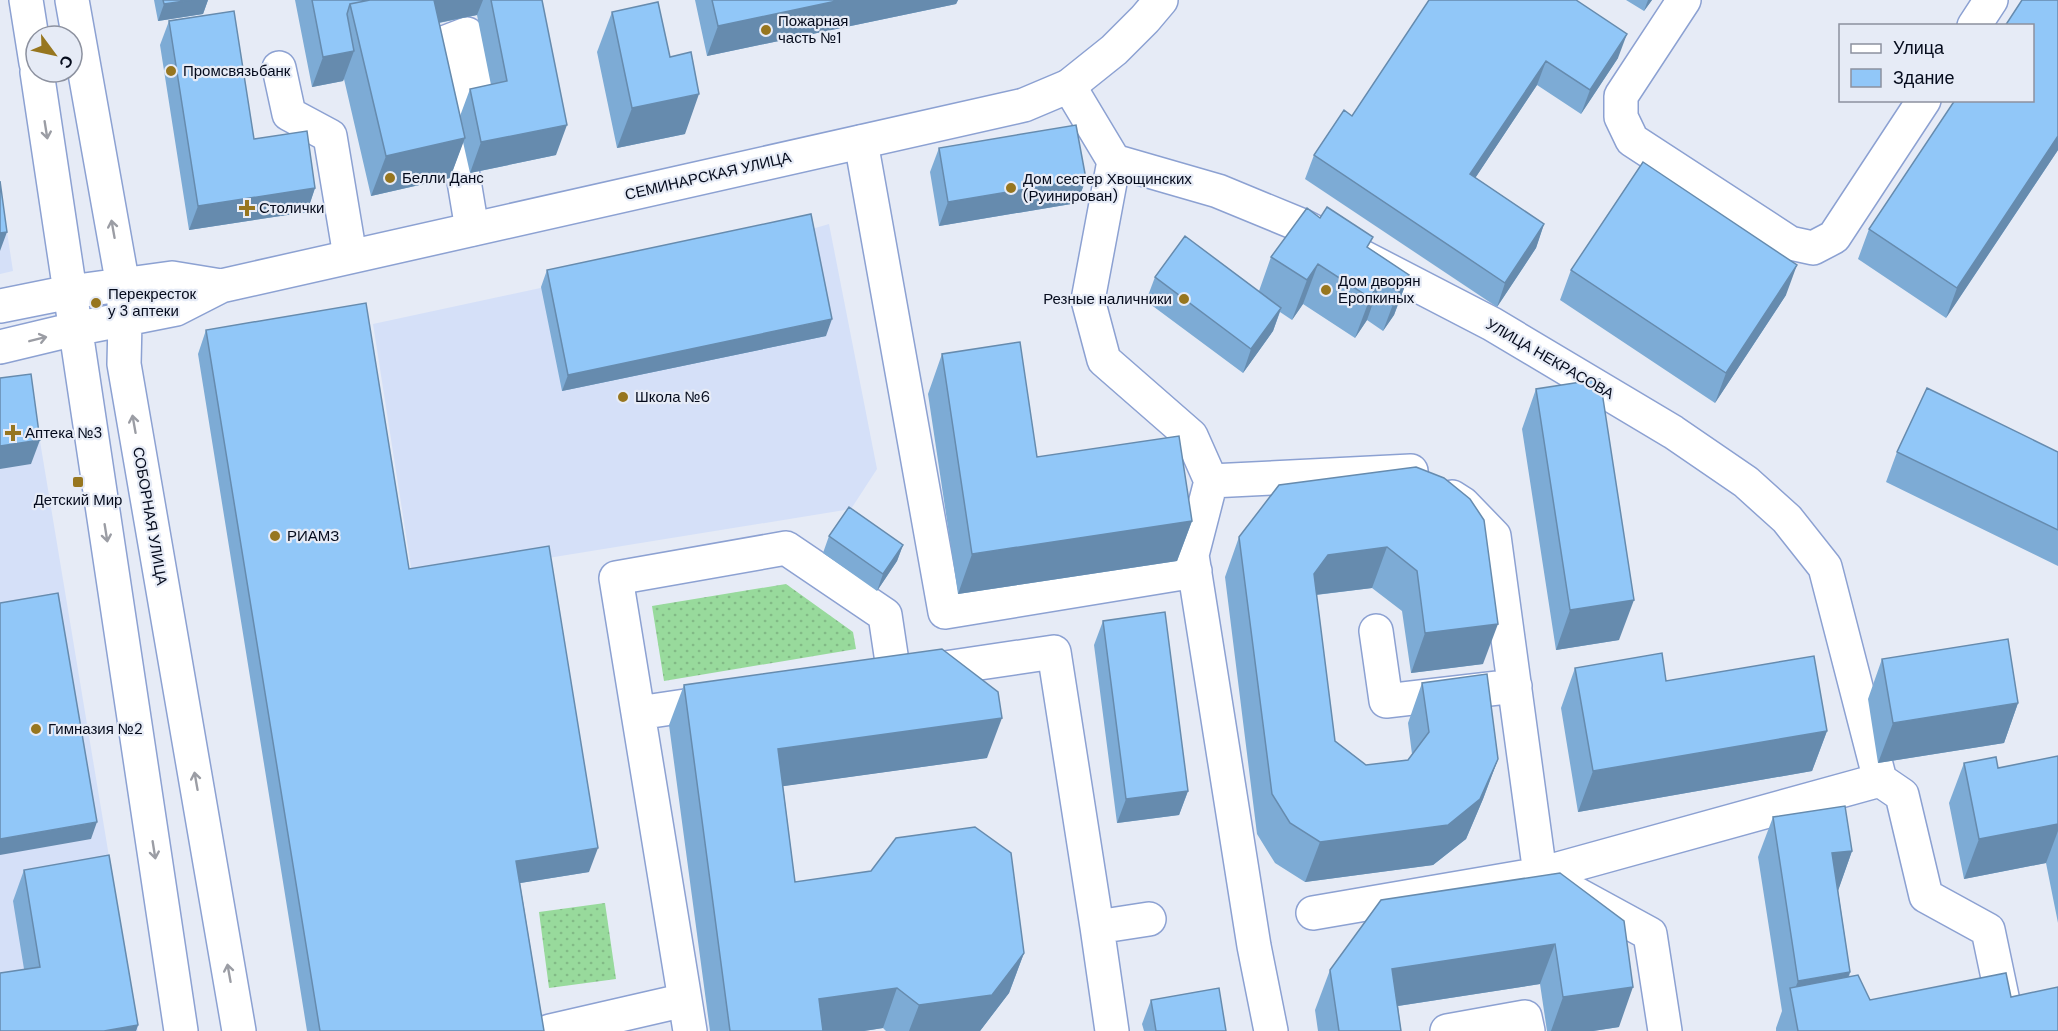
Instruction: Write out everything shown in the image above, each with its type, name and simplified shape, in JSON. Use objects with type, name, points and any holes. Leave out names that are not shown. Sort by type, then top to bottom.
[{"type":"main road","points":[[26,0],[30,24]]},
{"type":"main road","name":"СОБОРНАЯ УЛИЦА","points":[[72,0],[123,286],[124,364],[239,1031]]},
{"type":"main road","name":"СЕМИНАРСКАЯ УЛИЦА","points":[[0,347],[176,309],[221,286],[1024,105],[1069,86],[1114,50],[1145,20],[1161,0]]},
{"type":"main road","points":[[1684,0],[1621,96],[1621,117],[1632,140],[1790,243],[1814,248],[1834,237],[1923,102]]},
{"type":"main road","points":[[1975,24],[1990,0]]},
{"type":"main road","points":[[472,229],[441,44],[467,34],[479,90]]},
{"type":"main road","points":[[279,68],[290,114],[330,136],[350,256]]},
{"type":"main road","points":[[39,84],[181,1031]]},
{"type":"main road","points":[[1069,86],[1114,161],[1088,300],[1104,360],[1191,436],[1211,481],[1192,555],[1252,935],[1271,1031]]},
{"type":"main road","points":[[861,142],[945,612],[1195,572]]},
{"type":"main road","name":"УЛИЦА НЕКРАСОВА","points":[[1114,161],[1218,191],[1303,226],[1492,324],[1673,432],[1746,482],[1787,519],[1825,567],[1880,780]]},
{"type":"main road","name":"СЕМИНАРСКАЯ УЛИЦА","points":[[0,306],[70,292],[172,278],[221,286]]},
{"type":"main road","points":[[1158,441],[1191,436]]},
{"type":"main road","points":[[1211,481],[1412,471],[1463,504],[1494,536],[1540,874]]},
{"type":"main road","points":[[550,1031],[687,1016],[616,578],[786,548],[885,615],[894,675]]},
{"type":"main road","points":[[1376,631],[1386,701],[1515,686]]},
{"type":"main road","points":[[859,680],[1054,652],[1098,927],[1112,1031]]},
{"type":"main road","points":[[638,713],[743,697]]},
{"type":"main road","points":[[1313,913],[1540,874],[1880,780],[1902,795],[1926,896],[1988,930],[2005,1011]]},
{"type":"main road","points":[[1540,874],[1650,934],[1665,1031]]},
{"type":"main road","points":[[1098,927],[1149,919]]},
{"type":"main road","points":[[1447,1031],[1525,1017],[1528,1031]]},
{"type":"shaded area","points":[[0,186],[13,271],[0,274]]},
{"type":"shaded area","name":"Школа №6","points":[[829,224],[877,469],[851,509],[413,580],[373,324]]},
{"type":"shaded area","points":[[30,381],[138,1031],[0,1031],[0,386]]},
{"type":"green space","points":[[786,584],[853,632],[856,649],[664,681],[652,606]]},
{"type":"green space","points":[[605,903],[616,979],[549,988],[539,912]]},
{"type":"building","points":[[163,0],[191,0],[164,4]]},
{"type":"building","points":[[312,0],[370,0],[350,4],[347,14],[354,51],[323,57]]},
{"type":"building","points":[[370,0],[434,0],[465,138],[386,156],[350,4]]},
{"type":"building","points":[[491,0],[542,0],[567,125],[481,142],[470,89],[507,81]]},
{"type":"building","points":[[712,0],[841,0],[718,26]]},
{"type":"building","points":[[1429,0],[1576,0],[1627,34],[1590,90],[1546,61],[1470,174],[1544,224],[1505,283],[1314,155],[1344,110],[1352,116]]},
{"type":"building","points":[[2022,0],[2058,0],[2058,136],[1957,288],[1869,229],[1954,102],[2034,102],[2034,24],[2006,24]]},
{"type":"building","points":[[658,2],[670,57],[691,52],[699,94],[632,108],[612,12]]},
{"type":"building","points":[[234,11],[254,139],[307,131],[315,188],[198,206],[169,21]]},
{"type":"building","points":[[1076,125],[1086,179],[948,202],[939,148]]},
{"type":"building","points":[[1643,162],[1797,265],[1726,373],[1571,270]]},
{"type":"building","points":[[0,181],[7,232],[0,233]]},
{"type":"building","points":[[1327,207],[1373,237],[1367,247],[1409,275],[1398,291],[1381,280],[1370,298],[1318,264],[1307,280],[1271,257],[1307,208],[1320,218]]},
{"type":"building","points":[[811,214],[832,319],[568,375],[547,270]]},
{"type":"building","points":[[1185,236],[1281,308],[1251,349],[1155,277]]},
{"type":"building","points":[[366,303],[409,569],[549,546],[598,848],[516,861],[544,1031],[320,1031],[206,330]]},
{"type":"building","points":[[1020,342],[1037,457],[1179,436],[1192,521],[972,554],[942,354]]},
{"type":"building","points":[[31,374],[40,440],[0,446],[0,378]]},
{"type":"building","points":[[1600,379],[1634,600],[1570,610],[1536,389]]},
{"type":"building","points":[[1927,388],[2058,452],[2058,530],[1897,452]]},
{"type":"building","points":[[1416,467],[1444,478],[1470,499],[1484,520],[1498,624],[1425,633],[1417,571],[1387,547],[1328,555],[1314,574],[1335,741],[1366,765],[1408,760],[1429,732],[1422,683],[1487,674],[1498,759],[1480,799],[1448,825],[1320,842],[1290,823],[1272,794],[1239,537],[1279,485]]},
{"type":"building","points":[[849,507],[903,545],[883,574],[829,536]]},
{"type":"building","name":"Гимназия №2","points":[[58,593],[97,822],[0,839],[0,603]]},
{"type":"building","points":[[1165,612],[1188,791],[1126,799],[1103,621]]},
{"type":"building","points":[[2008,639],[2018,703],[1893,723],[1882,659]]},
{"type":"building","points":[[942,649],[998,692],[1002,718],[778,749],[795,882],[871,871],[896,838],[975,827],[1011,853],[1024,953],[992,995],[919,1005],[897,988],[819,999],[823,1031],[730,1031],[684,685]]},
{"type":"building","points":[[1662,653],[1666,681],[1814,656],[1827,731],[1593,771],[1575,668]]},
{"type":"building","points":[[2058,756],[2058,824],[1979,839],[1964,763],[1996,757],[1998,768]]},
{"type":"building","points":[[1845,806],[1852,851],[1832,853],[1850,972],[1798,981],[1773,817]]},
{"type":"building","points":[[109,855],[138,1025],[104,1031],[0,1031],[0,973],[40,967],[24,870]]},
{"type":"building","points":[[1560,873],[1624,921],[1633,987],[1563,997],[1555,944],[1392,969],[1401,1031],[1339,1031],[1330,970],[1381,900]]},
{"type":"building","points":[[2006,973],[2011,997],[2058,987],[2058,1031],[1798,1031],[1790,988],[1858,975],[1870,1000]]},
{"type":"building","points":[[1219,988],[1226,1031],[1156,1031],[1151,1000]]},
{"type":"place","name":"Пожарная часть №1","points":[[766,30]]},
{"type":"place","name":"Промсвязьбанк","points":[[171,71]]},
{"type":"place","name":"Белли Данс","points":[[390,178]]},
{"type":"place","name":"Дом сестер Хвощинских (Руинирован)","points":[[1011,188]]},
{"type":"place","name":"Столички","points":[[247,208]]},
{"type":"place","name":"Дом дворян Еропкиных","points":[[1326,290]]},
{"type":"place","name":"Резные наличники","points":[[1184,299]]},
{"type":"place","name":"Перекресток у 3 аптеки","points":[[96,303]]},
{"type":"place","name":"Школа №6","points":[[623,397]]},
{"type":"place","name":"Аптека №3","points":[[13,433]]},
{"type":"place","name":"Детский Мир","points":[[78,482]]},
{"type":"place","name":"РИАМЗ","points":[[275,536]]},
{"type":"place","name":"Гимназия №2","points":[[36,729]]}]
